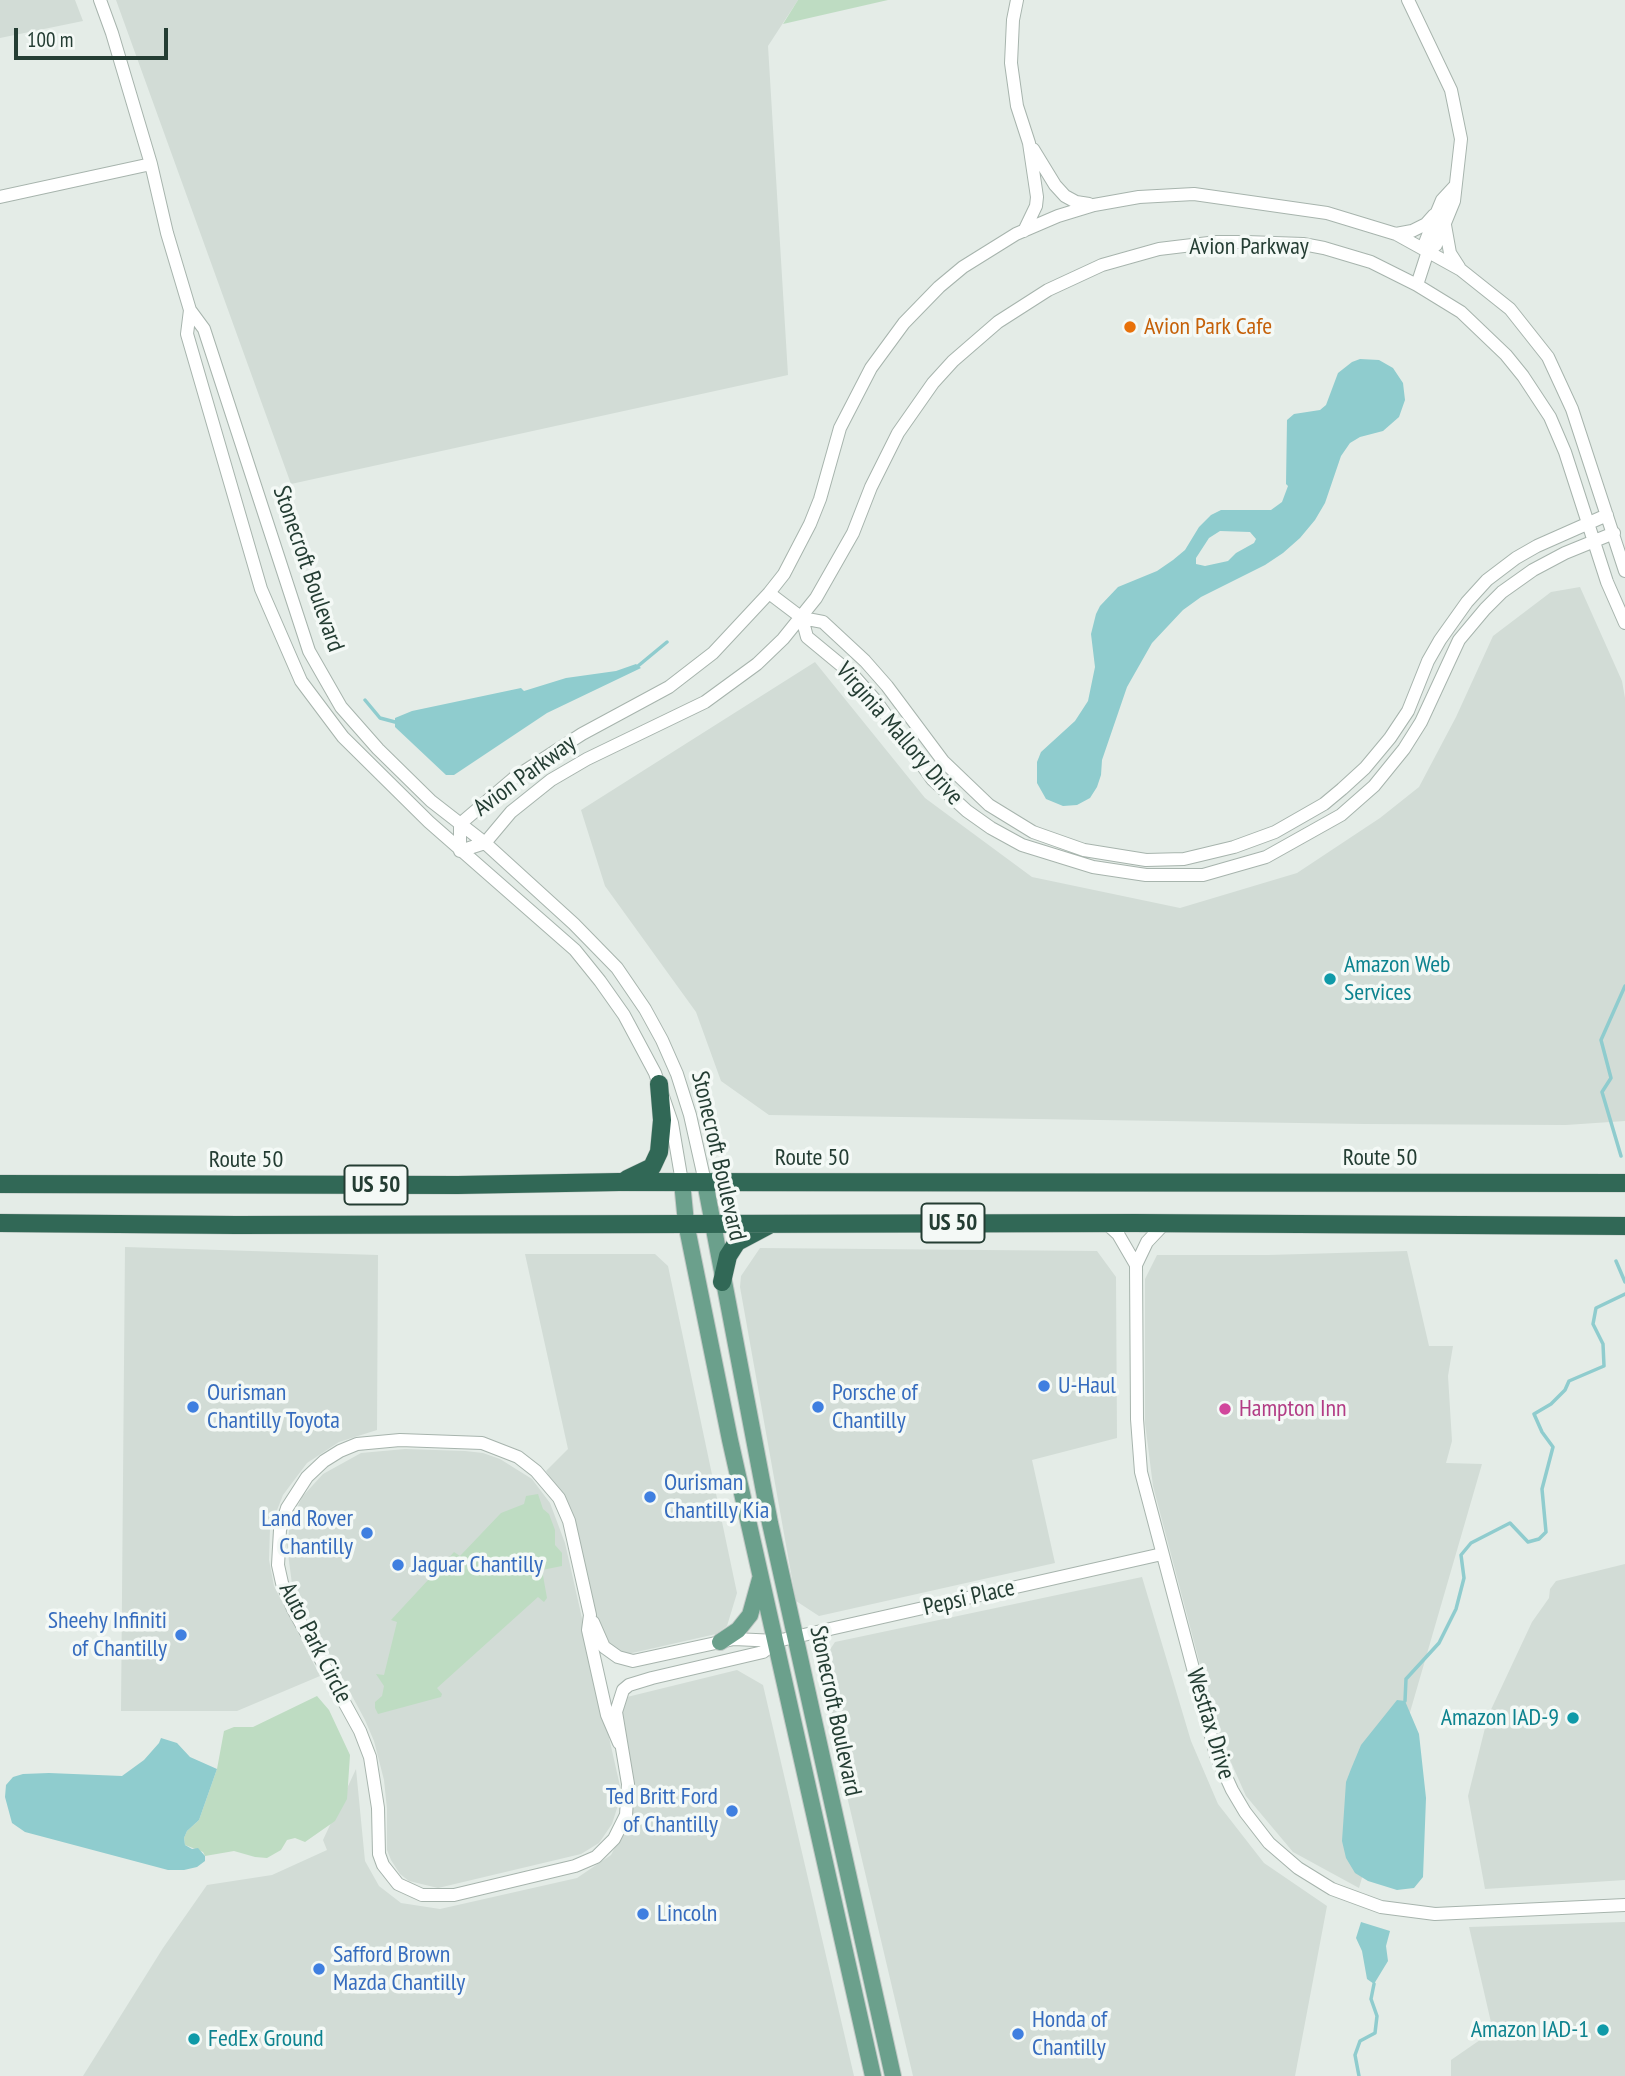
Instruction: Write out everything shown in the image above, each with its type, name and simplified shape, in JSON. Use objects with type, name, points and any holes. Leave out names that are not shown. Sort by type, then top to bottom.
[{"type":"highway","points":[[619,1182],[652,1167],[659,1152],[662,1120],[659,1084]]},
{"type":"highway","name":"Route 50","points":[[0,1184],[1625,1183]]},
{"type":"highway","name":"US 50","points":[[0,1223],[1165,1223],[1625,1226]]},
{"type":"highway","points":[[723,1282],[728,1256],[737,1242],[772,1223]]},
{"type":"main road","name":"Stonecroft Boulevard","points":[[682,1182],[686,1223],[730,1440],[873,2076]]},
{"type":"main road","name":"Stonecroft Boulevard","points":[[705,1182],[770,1523],[893,2076]]},
{"type":"main road","points":[[720,1642],[738,1630],[750,1615],[761,1573]]},
{"type":"street","name":"Stonecroft Boulevard","points":[[100,0],[151,164],[167,233],[190,310],[204,329],[309,651],[341,707],[357,726],[431,801],[485,843],[595,944],[617,968],[645,1009],[677,1074],[690,1115],[705,1182]]},
{"type":"street","points":[[1017,0],[1011,64],[1017,106],[1029,143],[1037,197],[1036,206],[1024,231]]},
{"type":"street","points":[[1408,0],[1451,90],[1457,111],[1461,146],[1454,187],[1441,200],[1441,217],[1450,253],[1461,270]]},
{"type":"street","points":[[1029,143],[1065,196],[1076,202],[1094,205]]},
{"type":"street","points":[[0,197],[151,164]]},
{"type":"street","name":"Avion Parkway","points":[[1625,571],[1572,409],[1548,357],[1510,309],[1461,270],[1396,234],[1327,213],[1224,197],[1164,194],[1094,205],[1058,216],[1024,231],[978,257],[939,287],[904,323],[871,368],[840,428],[810,524],[784,574],[769,593],[735,631],[699,665],[648,700],[582,734],[514,778],[460,824],[460,851],[485,843],[511,812],[551,780],[587,759],[684,714],[732,684],[774,648],[802,618],[835,568],[853,533],[883,459],[915,407],[933,383],[975,341],[1022,304],[1075,276],[1130,256],[1168,248],[1217,242],[1303,244],[1324,248],[1371,262],[1417,285],[1461,313],[1491,339],[1523,376],[1550,417],[1565,452],[1607,582],[1625,623]]},
{"type":"street","points":[[1396,234],[1412,231],[1441,217]]},
{"type":"street","points":[[1417,285],[1428,251],[1425,243],[1441,217]]},
{"type":"street","name":"Stonecroft Boulevard","points":[[190,310],[187,334],[261,589],[301,681],[343,737],[460,851],[580,956],[624,1015],[644,1049],[672,1123],[682,1182]]},
{"type":"street","name":"Virginia Mallory Drive","points":[[769,593],[802,618],[823,622],[866,661],[943,761],[963,782],[999,811],[1033,832],[1084,850],[1146,860],[1184,859],[1234,847],[1275,832],[1324,804],[1364,768],[1390,738],[1408,711],[1428,661],[1440,640],[1467,602],[1487,580],[1537,546],[1607,515]]},
{"type":"street","name":"Virginia Mallory Drive","points":[[802,618],[807,637],[853,675],[868,692],[932,779],[967,811],[991,828],[1022,845],[1093,867],[1146,876],[1203,874],[1266,857],[1341,816],[1374,786],[1404,749],[1421,722],[1459,640],[1485,609],[1502,592],[1532,570],[1614,533]]},
{"type":"street","name":"Westfax Drive","points":[[1106,1223],[1118,1234],[1136,1265],[1138,1446],[1144,1486],[1221,1768],[1238,1801],[1260,1832],[1298,1868],[1320,1883],[1356,1900],[1394,1910],[1421,1914],[1625,1905]]},
{"type":"street","points":[[1136,1265],[1147,1242],[1165,1223]]},
{"type":"street","name":"Auto Park Circle","points":[[620,1742],[604,1702],[588,1630],[590,1615],[572,1534],[559,1498],[536,1471],[518,1457],[482,1443],[400,1440],[357,1444],[324,1461],[296,1491],[280,1530],[278,1566],[285,1590],[351,1713],[370,1757],[378,1808],[379,1854],[383,1865],[391,1876],[408,1890],[422,1895],[454,1895],[575,1866],[596,1857],[614,1839],[626,1815],[628,1784],[616,1712],[618,1698],[629,1685],[763,1652],[777,1641]]},
{"type":"street","name":"Pepsi Place","points":[[777,1641],[1162,1554]]},
{"type":"street","points":[[590,1615],[604,1647],[618,1657],[633,1661],[734,1639],[777,1641]]},
{"type":"shaded area","points":[[0,0],[75,0],[83,21],[0,38]]},
{"type":"shaded area","points":[[116,0],[798,0],[768,46],[788,375],[291,484]]},
{"type":"shaded area","name":"Amazon Web Services","points":[[1580,587],[1622,681],[1625,698],[1625,1121],[1566,1125],[1365,1124],[769,1115],[721,1081],[696,1012],[605,886],[581,810],[815,662],[925,798],[1032,877],[1180,908],[1297,873],[1380,818],[1419,787],[1456,717],[1493,636],[1551,592]]},
{"type":"shaded area","points":[[125,1247],[378,1255],[377,1430],[339,1442],[307,1463],[283,1495],[270,1528],[269,1560],[274,1586],[320,1676],[237,1711],[121,1711]]},
{"type":"shaded area","points":[[760,1248],[1097,1251],[1116,1277],[1117,1438],[1032,1460],[1055,1563],[819,1616],[796,1601],[740,1287],[741,1276]]},
{"type":"shaded area","points":[[1407,1251],[1429,1346],[1453,1346],[1448,1376],[1452,1441],[1446,1463],[1482,1464],[1359,1888],[1293,1852],[1246,1796],[1218,1733],[1153,1486],[1145,1423],[1145,1279],[1157,1255]]},
{"type":"shaded area","points":[[525,1254],[655,1254],[668,1266],[737,1593],[727,1626],[716,1634],[619,1656],[603,1643],[574,1518],[546,1471],[568,1449]]},
{"type":"shaded area","points":[[405,1449],[465,1451],[500,1459],[532,1479],[550,1503],[565,1543],[620,1786],[619,1802],[612,1824],[599,1843],[581,1854],[438,1888],[409,1881],[400,1874],[391,1860],[387,1850],[384,1780],[374,1741],[292,1584],[287,1546],[290,1524],[302,1497],[323,1474],[361,1453]]},
{"type":"shaded area","points":[[1625,1564],[1625,1880],[1485,1889],[1468,1796],[1488,1716],[1532,1622],[1549,1598],[1550,1589],[1556,1581]]},
{"type":"shaded area","points":[[1142,1577],[1191,1741],[1218,1804],[1264,1863],[1327,1906],[1295,2076],[913,2076],[817,1669],[835,1642]]},
{"type":"shaded area","points":[[737,1670],[763,1685],[854,2076],[83,2076],[163,1948],[207,1885],[272,1875],[327,1850],[323,1840],[356,1769],[365,1861],[379,1886],[401,1903],[440,1909],[577,1878],[611,1855],[630,1818],[618,1714],[623,1698]]},
{"type":"shaded area","points":[[1625,1922],[1625,2076],[1451,2076],[1451,2060],[1493,2031],[1469,1927]]},
{"type":"green space","points":[[798,0],[888,0],[783,24]]},
{"type":"green space","points":[[538,1494],[555,1530],[555,1545],[562,1553],[562,1566],[542,1570],[547,1598],[544,1602],[538,1597],[437,1688],[442,1694],[441,1697],[378,1714],[375,1702],[382,1696],[384,1686],[376,1674],[384,1675],[397,1622],[391,1620],[454,1552],[460,1556],[501,1513],[524,1504],[526,1496]]},
{"type":"green space","points":[[317,1696],[329,1710],[350,1755],[347,1799],[335,1821],[305,1842],[295,1838],[287,1840],[281,1850],[267,1858],[234,1851],[205,1856],[203,1852],[185,1845],[184,1838],[187,1831],[199,1820],[217,1769],[224,1731],[234,1727],[253,1727]]},
{"type":"water","points":[[1360,359],[1379,360],[1393,368],[1403,383],[1405,400],[1399,417],[1383,431],[1360,437],[1350,443],[1341,456],[1325,503],[1300,538],[1265,565],[1201,597],[1183,610],[1152,643],[1127,687],[1102,760],[1097,787],[1090,798],[1077,805],[1063,806],[1046,799],[1037,783],[1037,762],[1041,752],[1075,721],[1088,701],[1095,667],[1091,634],[1100,606],[1118,587],[1157,571],[1173,560],[1185,550],[1199,527],[1211,515],[1221,510],[1271,510],[1282,502],[1288,486],[1287,420],[1294,414],[1320,410],[1326,405],[1338,373]],"holes":[[[1220,531],[1250,532],[1256,539],[1254,543],[1228,561],[1205,566],[1196,564],[1196,558],[1209,538]]]},
{"type":"water","points":[[636,664],[641,668],[547,713],[454,775],[446,775],[395,727],[395,718],[412,711],[521,688],[524,691],[566,678],[616,671]]},
{"type":"water","points":[[1397,1700],[1405,1701],[1419,1734],[1426,1798],[1423,1877],[1414,1888],[1397,1890],[1368,1881],[1355,1873],[1346,1858],[1342,1841],[1346,1782],[1351,1769],[1361,1745]]},
{"type":"water","points":[[161,1738],[177,1743],[190,1757],[217,1769],[199,1820],[187,1831],[184,1838],[185,1845],[192,1849],[198,1848],[205,1856],[205,1861],[197,1867],[168,1870],[25,1832],[12,1823],[5,1797],[6,1785],[13,1777],[49,1773],[122,1776],[144,1760]]},
{"type":"water","points":[[1361,1922],[1390,1931],[1386,1946],[1388,1961],[1374,1984],[1367,1979],[1362,1951],[1356,1938]]},
{"type":"waterway","points":[[638,666],[667,642]]},
{"type":"waterway","points":[[365,700],[380,718],[395,722]]},
{"type":"waterway","points":[[1621,1156],[1602,1092],[1611,1078],[1601,1040],[1625,986]]},
{"type":"waterway","points":[[1616,1261],[1625,1282]]},
{"type":"waterway","points":[[1405,1701],[1406,1679],[1439,1643],[1456,1609],[1464,1578],[1461,1555],[1471,1543],[1510,1523],[1528,1542],[1539,1539],[1546,1532],[1542,1489],[1553,1447],[1534,1414],[1551,1404],[1565,1390],[1569,1381],[1604,1366],[1603,1344],[1593,1324],[1596,1308],[1625,1294]]},
{"type":"waterway","points":[[1359,2076],[1355,2055],[1360,2041],[1375,2033],[1377,2016],[1371,1999],[1374,1984]]},
{"type":"place","name":"Avion Park Cafe","points":[[1130,327]]},
{"type":"place","name":"Amazon Web Services","points":[[1330,979]]},
{"type":"place","name":"U-Haul","points":[[1044,1386]]},
{"type":"place","name":"Ourisman Chantilly Toyota","points":[[193,1407]]},
{"type":"place","name":"Porsche of Chantilly","points":[[818,1407]]},
{"type":"place","name":"Hampton Inn","points":[[1225,1409]]},
{"type":"place","name":"Ourisman Chantilly Kia","points":[[650,1497]]},
{"type":"place","name":"Land Rover Chantilly","points":[[367,1533]]},
{"type":"place","name":"Jaguar Chantilly","points":[[398,1565]]},
{"type":"place","name":"Sheehy Infiniti of Chantilly","points":[[181,1635]]},
{"type":"place","name":"Amazon IAD-9","points":[[1573,1718]]},
{"type":"place","name":"Ted Britt Ford of Chantilly","points":[[732,1811]]},
{"type":"place","name":"Lincoln","points":[[643,1914]]},
{"type":"place","name":"Safford Brown Mazda Chantilly","points":[[319,1969]]},
{"type":"place","name":"Amazon IAD-1","points":[[1603,2030]]},
{"type":"place","name":"Honda of Chantilly","points":[[1018,2034]]},
{"type":"place","name":"FedEx Ground","points":[[194,2039]]}]
